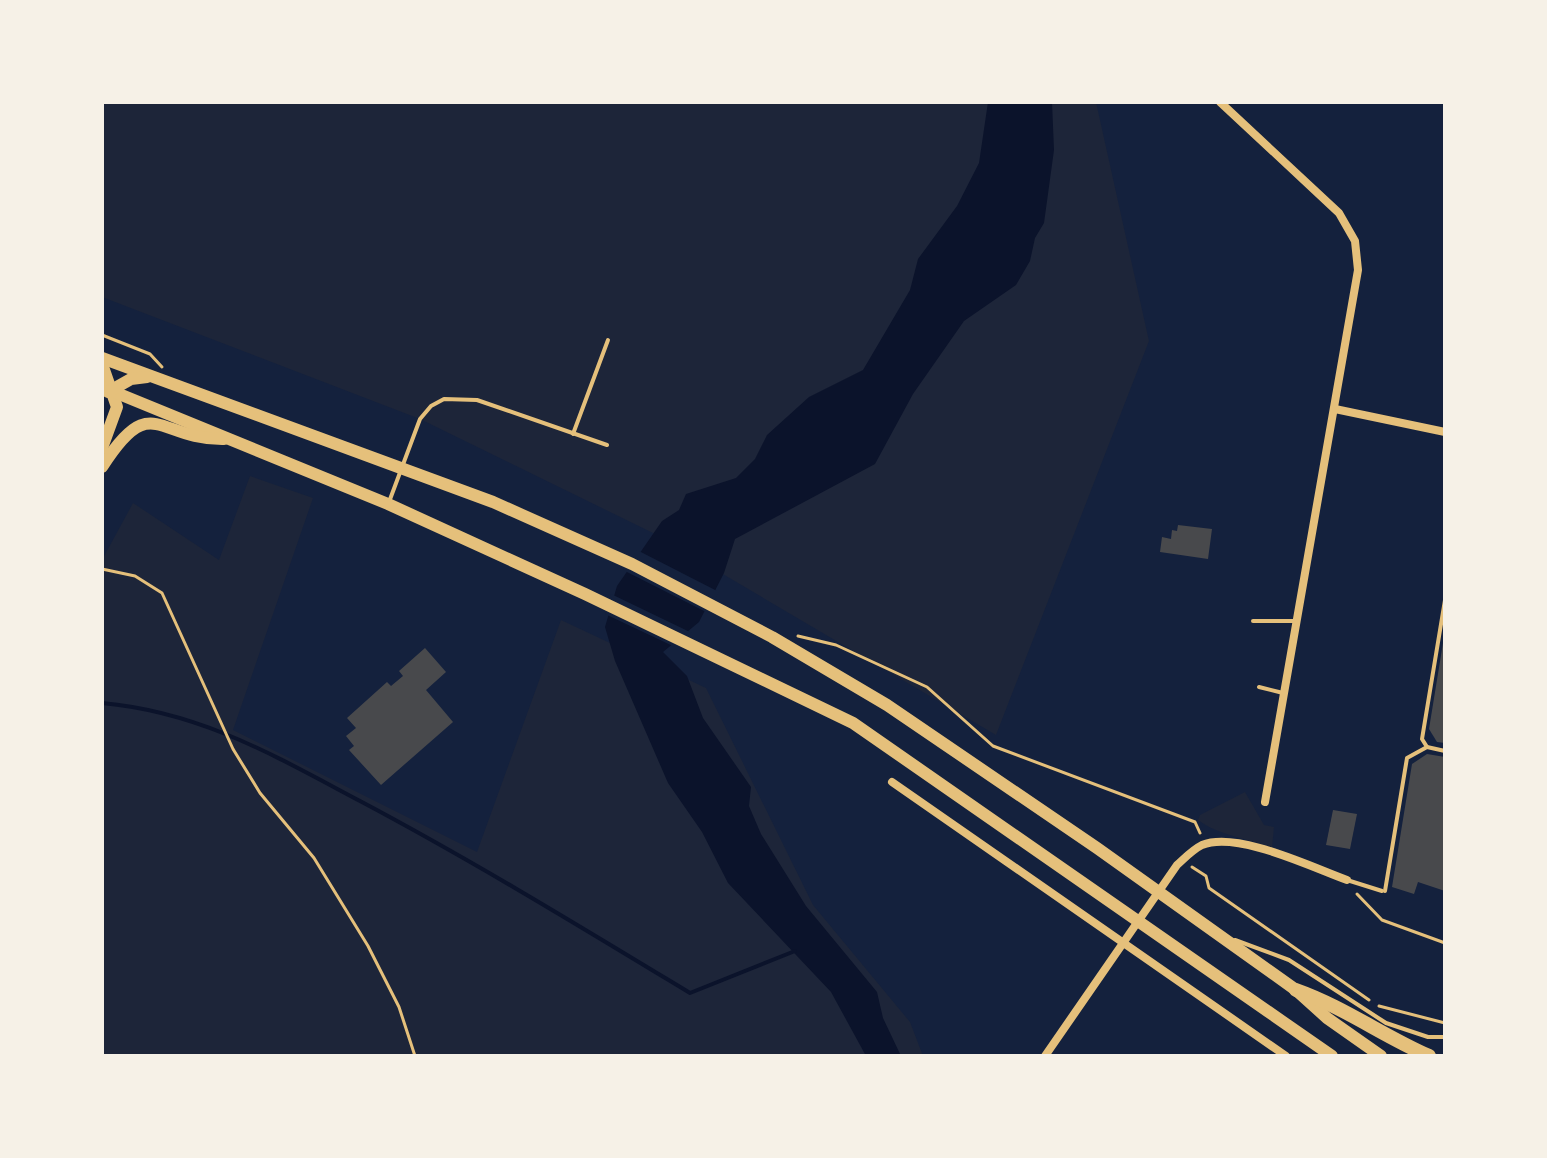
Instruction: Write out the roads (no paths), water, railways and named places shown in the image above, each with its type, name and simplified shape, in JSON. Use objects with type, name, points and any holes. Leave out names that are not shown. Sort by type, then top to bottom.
[{"type":"highway","points":[[1296,990],[1336,1005],[1402,1044],[1429,1056]]},
{"type":"main road","points":[[102,358],[493,502],[583,542],[772,637],[887,705],[1296,990],[1327,1018],[1381,1056]]},
{"type":"main road","points":[[102,364],[105,391],[117,407],[102,448]]},
{"type":"main road","points":[[105,391],[131,379],[149,376]]},
{"type":"main road","points":[[105,391],[388,504],[585,594],[863,730],[1332,1056]]},
{"type":"main road","points":[[102,467],[127,431],[145,423],[165,425],[204,440],[231,439]]},
{"type":"street","points":[[1220,102],[1339,213],[1355,241],[1358,270],[1265,802]]},
{"type":"street","points":[[1335,409],[1445,432]]},
{"type":"street","points":[[892,782],[1286,1056]]},
{"type":"street","points":[[1045,1056],[1182,860],[1204,844],[1237,842],[1347,880]]},
{"type":"lane","points":[[573,434],[608,340]]},
{"type":"lane","points":[[388,504],[420,419],[431,406],[444,399],[477,400],[607,445]]},
{"type":"lane","points":[[1427,747],[1422,739],[1445,600]]},
{"type":"lane","points":[[1253,621],[1275,619],[1298,622]]},
{"type":"lane","points":[[1259,687],[1285,694]]},
{"type":"lane","points":[[1347,880],[1384,891],[1407,758],[1427,747],[1445,751]]},
{"type":"lane","points":[[1217,934],[1289,960],[1386,1023],[1428,1037],[1445,1037]]},
{"type":"waterway","points":[[102,703],[172,716],[236,738],[267,753],[444,847],[690,993],[795,951]]}]
